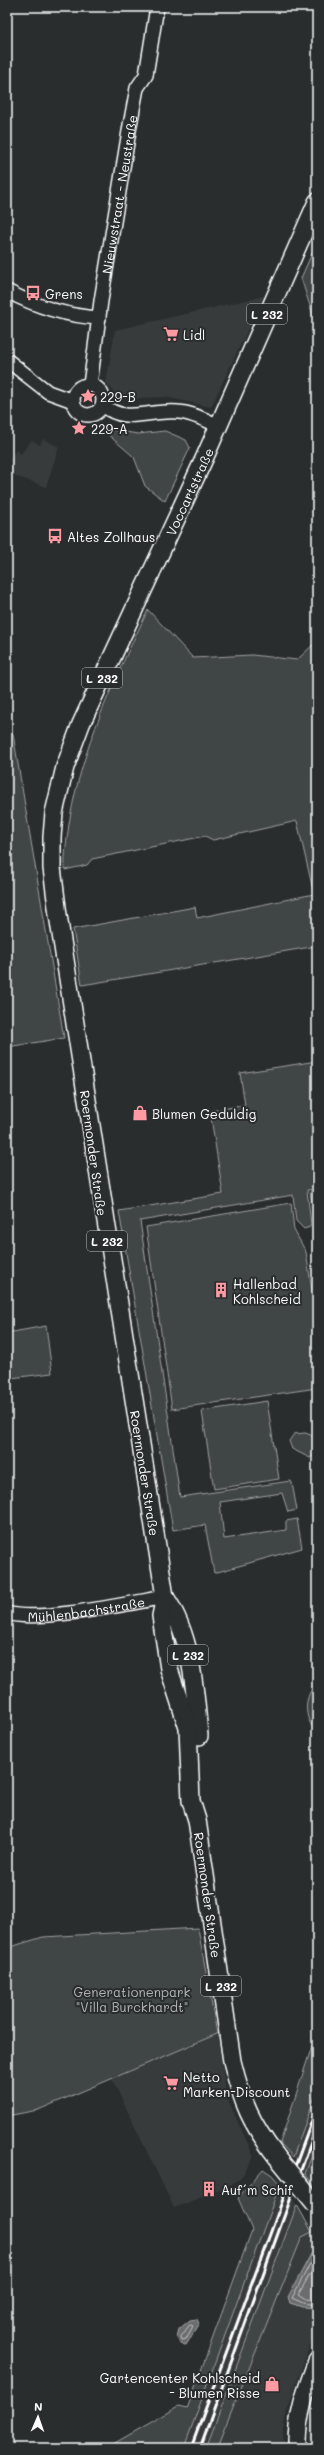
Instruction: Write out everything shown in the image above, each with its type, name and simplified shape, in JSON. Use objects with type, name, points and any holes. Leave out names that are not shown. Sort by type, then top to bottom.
[{"type":"main road","name":"Voccartstraße","points":[[60,780],[81,724],[219,426],[317,202]]},
{"type":"main road","name":"Roermonder Straße","points":[[60,780],[52,837],[53,883],[124,1349],[165,1597],[180,1620],[195,1697],[200,1745],[200,1801],[197,1820],[232,2061],[241,2100],[252,2122],[277,2157],[316,2206]]},
{"type":"main road","points":[[297,2448],[298,2421],[303,2398],[317,2361]]},
{"type":"street","name":"Nieuwstraat - Neustraße","points":[[90,385],[99,318],[137,88],[146,75],[158,7]]},
{"type":"street","points":[[7,291],[30,302],[70,315],[99,318]]},
{"type":"street","points":[[7,360],[48,392],[73,400]]},
{"type":"street","points":[[90,385],[102,393],[103,405],[96,413],[87,415],[76,409],[73,400],[78,390],[90,385]]},
{"type":"street","points":[[103,405],[111,411],[127,416],[178,412],[219,426]]},
{"type":"street","name":"Mühlenbachstraße","points":[[7,1613],[26,1616],[49,1616],[165,1597]]},
{"type":"shaded area","points":[[264,296],[211,407],[165,397],[120,399],[106,383],[115,330]]},
{"type":"shaded area","points":[[43,439],[59,447],[46,487],[7,473],[7,462],[16,450],[21,454],[32,440],[40,445]]},
{"type":"shaded area","points":[[217,2034],[227,2098],[254,2157],[240,2179],[225,2188],[174,2208],[112,2079]]},
{"type":"shaded area","points":[[317,2091],[317,2141],[305,2174],[293,2157]]},
{"type":"shaded area","points":[[280,2184],[297,2205],[206,2448],[184,2448]]},
{"type":"shaded area","points":[[312,2232],[317,2240],[317,2324],[287,2411],[283,2430],[284,2448],[217,2448],[302,2237]]},
{"type":"shaded area","points":[[317,2399],[317,2448],[311,2448],[309,2435]]},
{"type":"green space","points":[[317,242],[317,328],[301,278]]},
{"type":"green space","points":[[113,430],[138,434],[165,431],[186,440],[190,448],[165,501],[145,486],[134,457],[105,432]]},
{"type":"green space","points":[[148,610],[193,658],[252,655],[297,660],[317,641],[317,946],[82,985],[73,929],[195,907],[197,918],[314,894],[297,821],[213,840],[205,836],[92,859],[87,865],[65,870],[65,853],[69,824],[74,796],[82,768],[101,714],[123,662]]},
{"type":"green space","points":[[13,734],[64,1038],[7,1047],[7,735]]},
{"type":"green space","points":[[317,1061],[317,1189],[307,1190],[311,1224],[310,1227],[304,1229],[296,1221],[293,1195],[140,1221],[180,1497],[291,1481],[292,1483],[297,1510],[288,1512],[282,1493],[220,1502],[224,1539],[286,1530],[286,1521],[297,1519],[302,1548],[214,1573],[205,1525],[173,1530],[119,1211],[223,1194],[210,1111],[245,1105],[240,1073]]},
{"type":"green space","points":[[317,1191],[317,1225],[315,1225],[310,1192]]},
{"type":"green space","points":[[291,1203],[294,1230],[306,1252],[317,1322],[317,1388],[172,1409],[146,1227]]},
{"type":"green space","points":[[46,1326],[52,1373],[11,1378],[7,1333]]},
{"type":"green space","points":[[267,1401],[279,1479],[214,1489],[202,1411]]},
{"type":"green space","points":[[294,1434],[309,1434],[316,1440],[317,1453],[310,1458],[292,1449],[289,1441]]},
{"type":"green space","points":[[317,1683],[317,1732],[309,1721],[306,1708],[309,1694]]},
{"type":"green space","name":"Generationenpark \"Villa Burckhardt\"","points":[[198,1928],[217,2034],[38,2110],[7,2116],[7,1948],[43,1937]]},
{"type":"green space","points":[[317,2031],[317,2091],[293,2157],[280,2143]]},
{"type":"green space","points":[[317,2141],[317,2189],[305,2174]]},
{"type":"green space","points":[[263,2169],[272,2175],[280,2184],[184,2448],[106,2448],[178,2407],[187,2409],[252,2230],[238,2198]]},
{"type":"green space","points":[[297,2205],[312,2232],[302,2237],[217,2448],[206,2448]]},
{"type":"water","points":[[317,2253],[317,2308],[302,2307],[290,2303],[288,2297],[311,2254]]},
{"type":"water","points":[[197,2319],[199,2324],[186,2345],[180,2344],[177,2337],[179,2329],[190,2320]]},
{"type":"railway","points":[[191,2448],[317,2107]]},
{"type":"railway","points":[[200,2448],[317,2126]]},
{"type":"place","name":"Grens","points":[[33,293]]},
{"type":"place","name":"Lidl","points":[[171,334]]},
{"type":"place","name":"229-B","points":[[88,396]]},
{"type":"place","name":"229-A","points":[[79,428]]},
{"type":"place","name":"Altes Zollhaus","points":[[55,536]]},
{"type":"place","name":"Blumen Geduldig","points":[[140,1113]]},
{"type":"place","name":"Hallenbad Kohlscheid","points":[[221,1290]]},
{"type":"place","name":"Netto Marken-Discount","points":[[171,2083]]},
{"type":"place","name":"Auf´m Schif","points":[[209,2189]]},
{"type":"place","name":"Gartencenter Kohlscheid - Blumen Risse","points":[[272,2384]]}]
